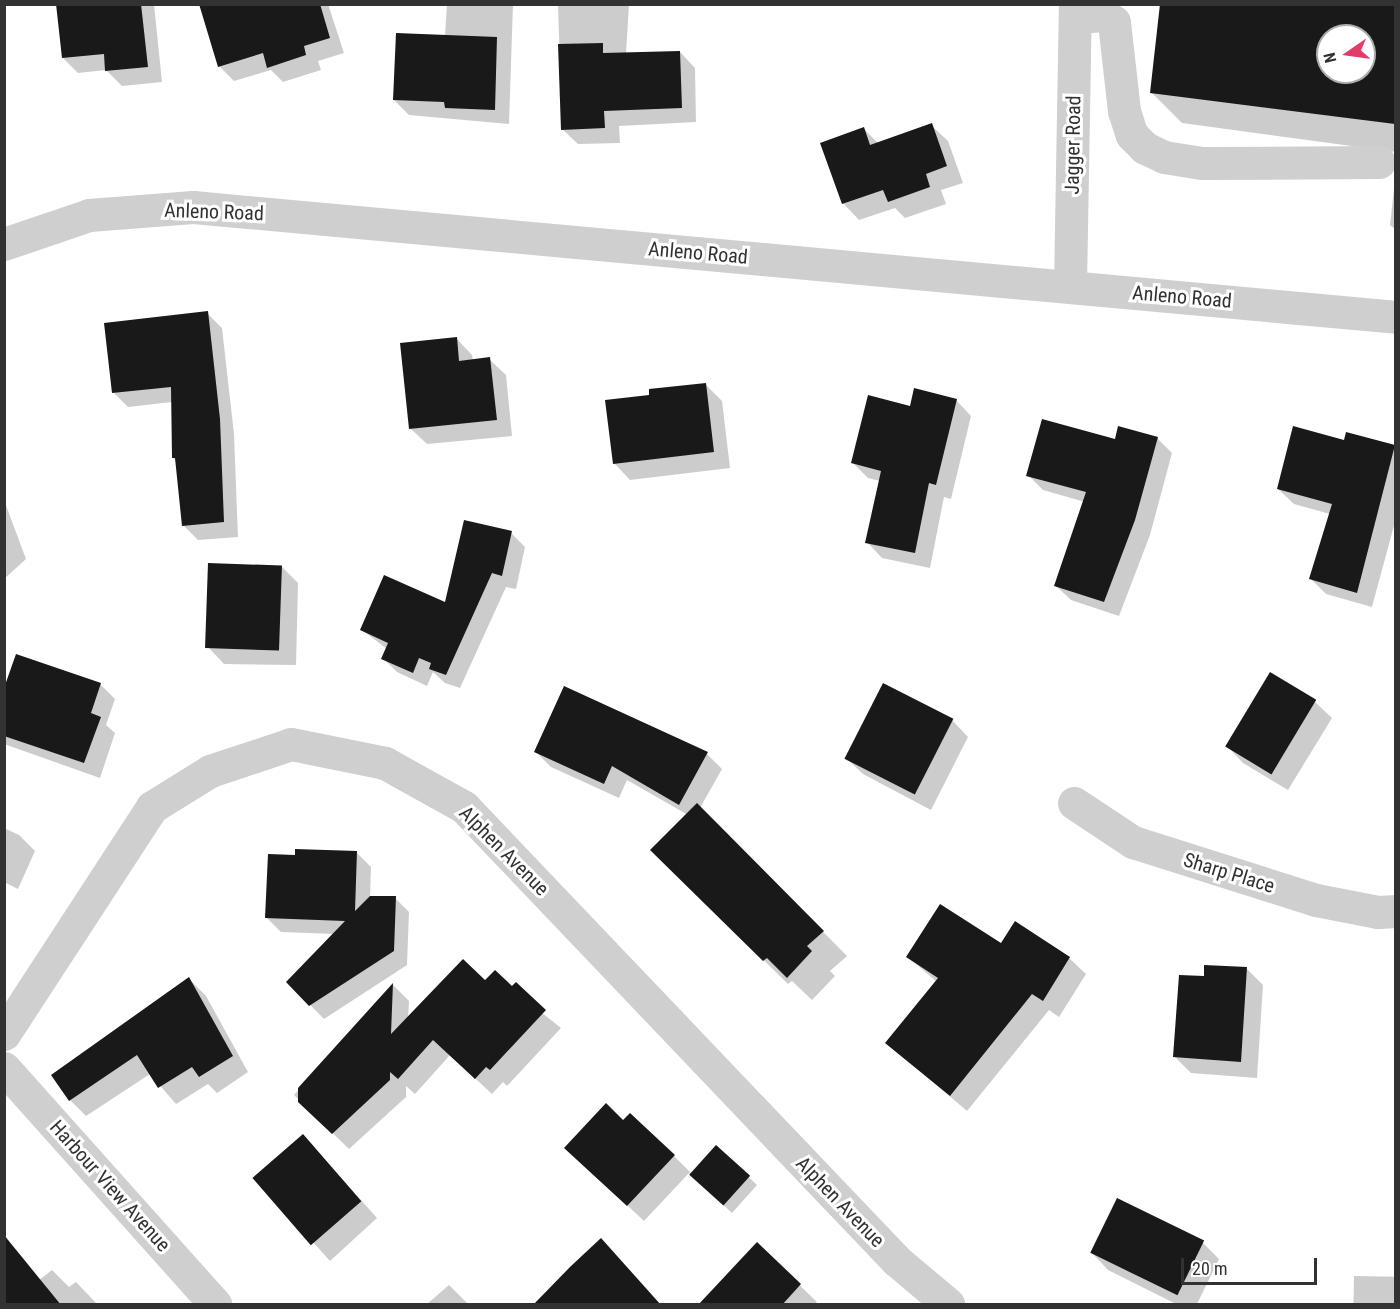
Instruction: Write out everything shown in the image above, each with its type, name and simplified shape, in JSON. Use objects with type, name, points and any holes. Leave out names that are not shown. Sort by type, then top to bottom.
[{"type":"street","points":[[1075,11],[1104,15],[1114,22],[1124,111],[1132,135],[1144,148],[1164,157],[1203,163],[1379,162]]},
{"type":"street","name":"Jagger Road","points":[[1070,286],[1075,11]]},
{"type":"street","name":"Anleno Road","points":[[4,244],[89,215],[193,207],[1395,317]]},
{"type":"street","name":"Alphen Avenue","points":[[4,1034],[152,807],[210,771],[291,744],[338,751],[385,763],[464,807],[897,1261],[948,1305]]},
{"type":"street","name":"Sharp Place","points":[[1074,803],[1133,842],[1316,900],[1378,912],[1395,911]]},
{"type":"street","name":"Harbour View Avenue","points":[[4,1068],[215,1305]]},
{"type":"building","points":[[56,4],[141,4],[148,67],[105,71],[104,54],[62,58]]},
{"type":"building","points":[[199,4],[320,4],[330,38],[304,46],[306,55],[267,68],[263,53],[218,67]]},
{"type":"building","points":[[1160,4],[1395,4],[1395,124],[1150,93]]},
{"type":"building","points":[[396,33],[497,37],[495,110],[445,108],[444,102],[393,100]]},
{"type":"building","points":[[603,43],[603,53],[680,51],[682,108],[604,111],[605,128],[561,130],[558,44]]},
{"type":"building","points":[[932,123],[947,166],[926,174],[930,187],[888,202],[883,190],[842,204],[820,143],[864,127],[870,145]]},
{"type":"building","points":[[208,311],[220,419],[224,522],[182,526],[175,458],[172,458],[171,387],[112,393],[104,323]]},
{"type":"building","points":[[457,337],[459,361],[490,357],[497,420],[409,429],[400,343]]},
{"type":"building","points":[[706,383],[714,452],[613,464],[605,400],[649,395],[649,389]]},
{"type":"building","points":[[914,388],[957,399],[936,485],[929,483],[915,553],[865,543],[881,471],[851,463],[868,395],[910,406]]},
{"type":"building","points":[[1042,419],[1115,439],[1118,426],[1158,437],[1135,520],[1104,602],[1054,586],[1086,492],[1026,476]]},
{"type":"building","points":[[1293,426],[1344,440],[1346,432],[1395,445],[1357,593],[1309,579],[1332,504],[1277,489]]},
{"type":"building","points":[[464,520],[512,531],[502,576],[492,573],[446,675],[429,669],[431,663],[419,658],[413,673],[381,659],[388,643],[360,630],[384,575],[445,602]]},
{"type":"building","points":[[208,563],[282,566],[279,651],[205,648]]},
{"type":"building","points":[[16,654],[101,683],[91,713],[101,717],[84,763],[4,736],[4,688]]},
{"type":"building","points":[[1270,672],[1316,700],[1271,774],[1225,747]]},
{"type":"building","points":[[883,683],[953,719],[915,795],[844,759]]},
{"type":"building","points":[[564,686],[708,752],[679,805],[612,766],[604,784],[534,752]]},
{"type":"building","points":[[697,803],[824,931],[807,946],[812,951],[787,978],[767,958],[763,961],[650,850]]},
{"type":"building","points":[[295,849],[357,851],[355,911],[370,896],[396,896],[394,951],[309,1006],[286,982],[345,921],[265,918],[268,854],[295,855]]},
{"type":"building","points":[[940,904],[1001,943],[1015,921],[1070,957],[1043,1001],[1032,994],[950,1096],[885,1043],[938,978],[906,957]]},
{"type":"building","points":[[463,959],[485,980],[495,970],[512,986],[516,982],[546,1010],[490,1070],[486,1067],[475,1079],[433,1040],[398,1079],[390,1072],[390,1080],[332,1134],[298,1102],[298,1088],[393,983],[391,1034]]},
{"type":"building","points":[[1204,965],[1247,967],[1241,1062],[1173,1057],[1179,975],[1204,976]]},
{"type":"building","points":[[189,977],[233,1056],[199,1077],[192,1067],[158,1088],[137,1055],[69,1101],[51,1075]]},
{"type":"building","points":[[606,1103],[623,1120],[630,1113],[675,1155],[627,1206],[564,1148]]},
{"type":"building","points":[[303,1134],[361,1201],[311,1245],[252,1178]]},
{"type":"building","points":[[716,1145],[750,1176],[723,1206],[689,1175]]},
{"type":"building","points":[[1117,1198],[1204,1241],[1177,1295],[1090,1253]]},
{"type":"building","points":[[4,1235],[61,1305],[4,1305]]},
{"type":"building","points":[[601,1238],[661,1305],[533,1305],[570,1267]]},
{"type":"building","points":[[757,1242],[801,1284],[782,1305],[698,1305]]}]
